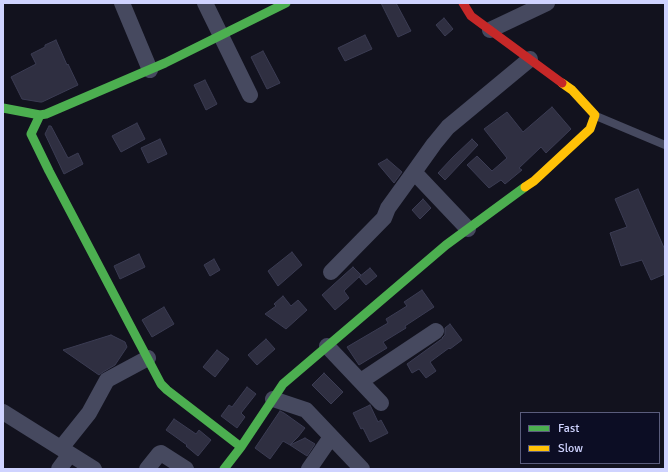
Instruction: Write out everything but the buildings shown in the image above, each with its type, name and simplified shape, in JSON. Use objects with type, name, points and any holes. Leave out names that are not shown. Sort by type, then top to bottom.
[{"type":"street","points":[[122,3],[150,70]]},
{"type":"street","points":[[205,3],[250,95]]},
{"type":"street","points":[[3,108],[40,115],[46,114],[150,70],[286,3]]},
{"type":"street","points":[[224,469],[241,447],[283,384],[446,245],[534,181],[590,129],[595,115],[572,90],[471,16],[463,3]]},
{"type":"street","points":[[490,30],[547,3]]},
{"type":"street","points":[[331,272],[384,218],[388,208],[448,127],[530,59]]},
{"type":"street","points":[[40,115],[31,134],[161,384],[241,447]]},
{"type":"street","points":[[414,172],[468,229]]},
{"type":"street","points":[[361,381],[436,331]]},
{"type":"street","points":[[327,346],[382,403]]},
{"type":"street","points":[[58,469],[66,451],[108,380],[148,358]]},
{"type":"street","points":[[273,399],[306,410],[362,469]]},
{"type":"street","points":[[6,419],[66,451],[94,469]]},
{"type":"street","points":[[309,469],[331,437]]},
{"type":"street","points":[[147,469],[161,453],[186,469]]},
{"type":"lane","points":[[595,115],[665,145]]},
{"type":"traffic: fast","points":[[3,108],[40,115],[46,114],[165,63],[286,3]]},
{"type":"traffic: fast","points":[[40,115],[31,134],[161,384],[241,447]]},
{"type":"traffic: fast","points":[[224,469],[241,447],[283,384],[446,245],[525,187]]},
{"type":"traffic: slow","points":[[525,187],[534,181],[590,129],[595,115],[572,90],[562,83]]},
{"type":"traffic: jam","points":[[463,3],[471,16],[562,83]]}]
